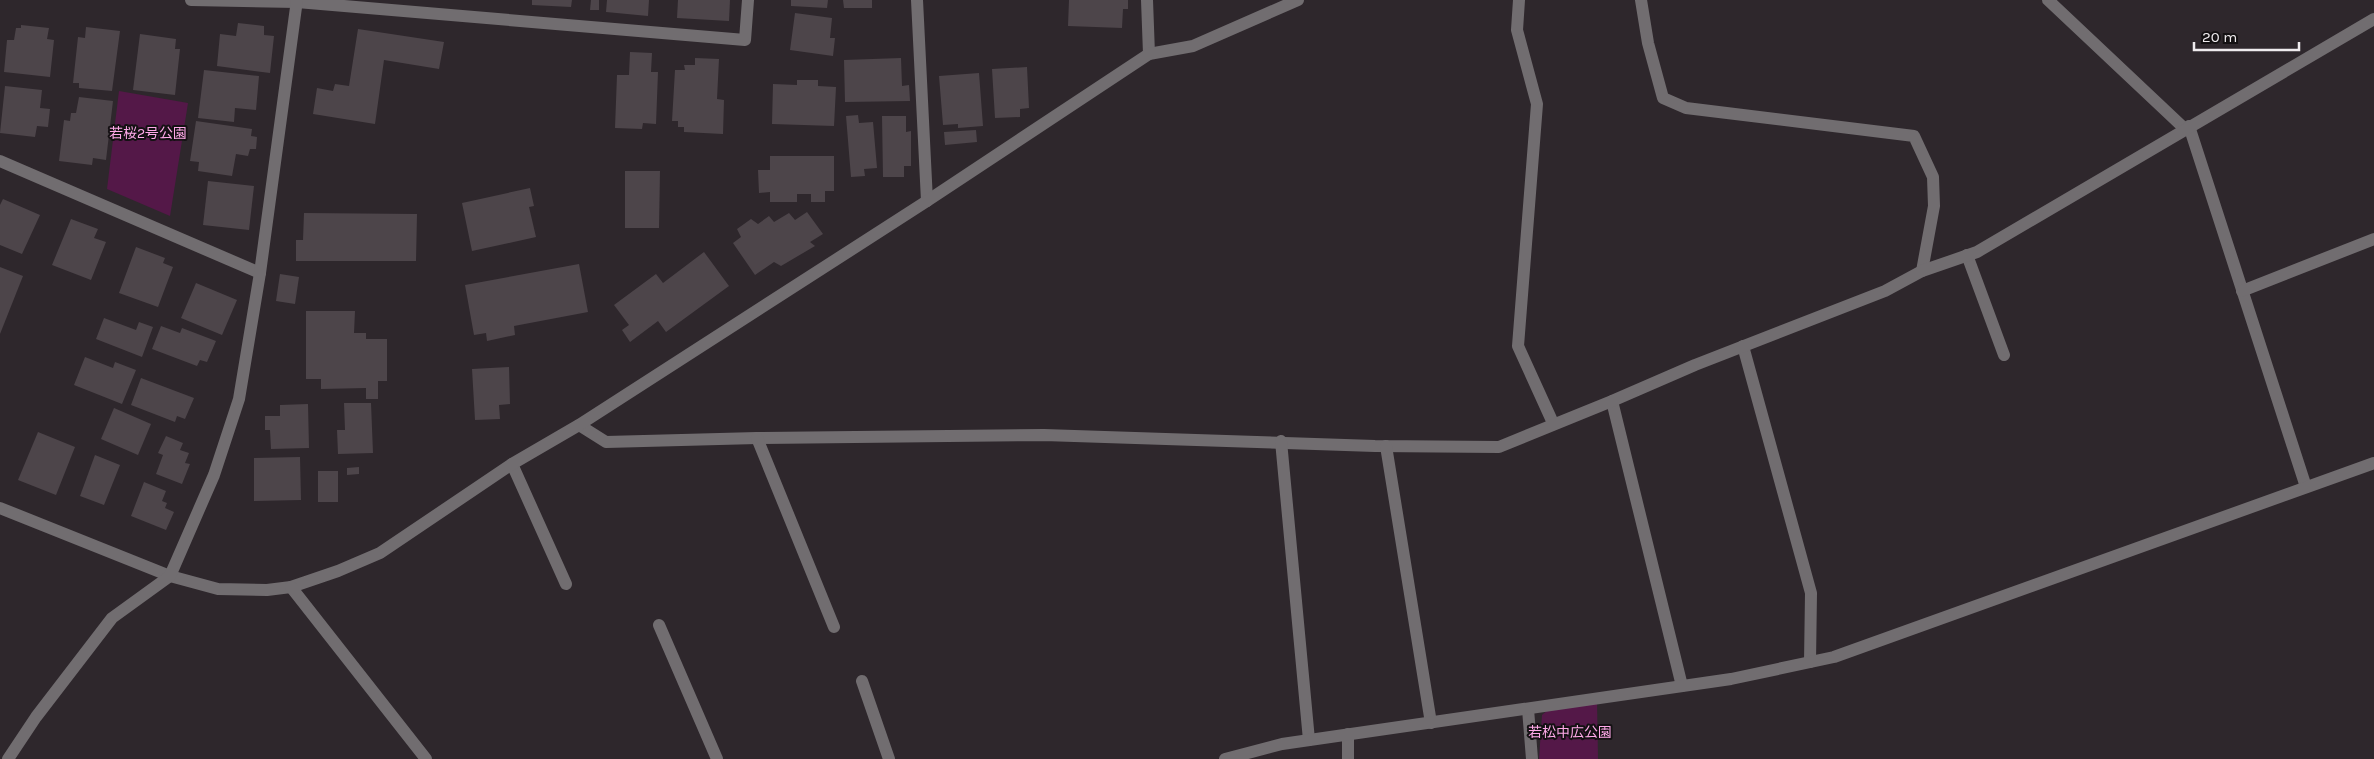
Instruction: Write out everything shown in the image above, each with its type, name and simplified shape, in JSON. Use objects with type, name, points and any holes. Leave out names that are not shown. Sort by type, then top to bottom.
[{"type":"street","points":[[191,0],[297,1],[745,40],[748,0]]},
{"type":"street","points":[[917,0],[927,201]]},
{"type":"street","points":[[1147,0],[1149,54]]},
{"type":"street","points":[[0,508],[170,576],[218,589],[267,590],[291,587],[338,571],[380,553],[512,464],[578,425],[927,201],[1149,54],[1193,46],[1298,0]]},
{"type":"street","points":[[1519,0],[1517,30],[1537,104],[1518,346],[1553,423]]},
{"type":"street","points":[[1642,0],[1648,43],[1663,98],[1686,108],[1914,136],[1933,177],[1934,206],[1922,271]]},
{"type":"street","points":[[2048,0],[2187,128],[2306,487]]},
{"type":"street","points":[[8,759],[36,716],[112,618],[170,576],[214,475],[239,399],[260,273],[297,1]]},
{"type":"street","points":[[578,425],[606,442],[758,438],[1044,435],[1281,441],[1386,446],[1499,447],[1553,423],[1612,401],[1743,346],[1885,290],[1922,271],[1977,252],[2374,19]]},
{"type":"street","points":[[0,161],[260,273]]},
{"type":"street","points":[[2242,291],[2374,239]]},
{"type":"street","points":[[1967,255],[2004,355]]},
{"type":"street","points":[[1743,346],[1811,593],[1810,662]]},
{"type":"street","points":[[1612,401],[1682,686]]},
{"type":"street","points":[[758,438],[834,627]]},
{"type":"street","points":[[1281,441],[1309,740]]},
{"type":"street","points":[[1386,446],[1431,723]]},
{"type":"street","points":[[1226,759],[1282,744],[1731,679],[1834,657],[2374,463]]},
{"type":"street","points":[[512,464],[566,584]]},
{"type":"street","points":[[291,587],[426,759]]},
{"type":"street","points":[[659,625],[717,759]]},
{"type":"street","points":[[862,682],[889,759]]},
{"type":"street","points":[[1528,709],[1532,759]]},
{"type":"street","points":[[1348,734],[1348,759]]},
{"type":"green space","name":"若桜2号公園","points":[[119,91],[188,103],[170,216],[107,189]]},
{"type":"green space","name":"若松中広公園","points":[[1597,701],[1598,759],[1539,759],[1542,715],[1550,708]]},
{"type":"building","points":[[532,0],[572,0],[571,7],[532,5]]},
{"type":"building","points":[[591,0],[599,0],[599,10],[590,10]]},
{"type":"building","points":[[607,0],[649,0],[648,16],[606,12]]},
{"type":"building","points":[[678,0],[730,0],[729,21],[677,18]]},
{"type":"building","points":[[791,0],[828,0],[827,8],[791,6]]},
{"type":"building","points":[[843,0],[872,0],[872,8],[844,8]]},
{"type":"building","points":[[1069,0],[1128,0],[1128,9],[1123,9],[1122,28],[1068,26]]},
{"type":"building","points":[[795,13],[832,18],[830,38],[835,38],[833,56],[790,50]]},
{"type":"building","points":[[238,23],[264,26],[264,35],[274,36],[270,73],[217,66],[220,34],[236,36]]},
{"type":"building","points":[[21,25],[49,28],[47,39],[54,40],[50,77],[4,72],[7,40],[14,40],[16,28],[21,28]]},
{"type":"building","points":[[86,27],[120,31],[112,91],[79,88],[79,83],[73,83],[78,37],[85,38]]},
{"type":"building","points":[[358,29],[444,42],[439,69],[384,60],[375,124],[313,114],[317,88],[333,91],[335,84],[349,86]]},
{"type":"building","points":[[140,34],[176,39],[175,49],[180,49],[175,95],[133,90]]},
{"type":"building","points":[[630,52],[652,53],[651,72],[658,72],[656,124],[643,123],[642,129],[615,128],[617,75],[629,75]]},
{"type":"building","points":[[695,58],[719,59],[717,99],[724,100],[723,134],[684,132],[684,127],[678,127],[678,121],[672,121],[675,70],[685,70],[684,65],[695,65]]},
{"type":"building","points":[[901,58],[902,86],[909,85],[910,101],[845,102],[844,60]]},
{"type":"building","points":[[1027,67],[1029,108],[1020,109],[1020,117],[995,118],[992,69]]},
{"type":"building","points":[[204,70],[259,76],[256,110],[235,108],[234,122],[198,118]]},
{"type":"building","points":[[979,73],[983,126],[958,128],[958,124],[943,125],[939,76]]},
{"type":"building","points":[[797,80],[818,80],[818,86],[836,87],[834,126],[772,124],[773,84],[797,85]]},
{"type":"building","points":[[5,86],[42,90],[40,108],[50,109],[48,127],[37,126],[35,137],[0,133]]},
{"type":"building","points":[[79,97],[113,101],[106,160],[93,158],[92,165],[59,161],[64,120],[70,121],[71,113],[76,113]]},
{"type":"building","points":[[858,115],[859,123],[873,122],[877,168],[864,169],[865,176],[851,177],[846,116]]},
{"type":"building","points":[[882,116],[906,116],[906,132],[911,131],[911,166],[904,166],[904,177],[883,177]]},
{"type":"building","points":[[196,121],[252,129],[251,136],[257,137],[256,149],[250,149],[248,156],[236,154],[232,176],[198,171],[199,162],[190,161]]},
{"type":"building","points":[[976,130],[977,142],[945,145],[944,132]]},
{"type":"building","points":[[770,156],[834,156],[834,191],[825,191],[825,202],[811,202],[811,194],[797,194],[797,202],[770,202],[770,192],[759,193],[758,170],[770,170]]},
{"type":"building","points":[[625,171],[660,171],[659,228],[625,228]]},
{"type":"building","points":[[208,181],[254,186],[249,230],[203,225]]},
{"type":"building","points":[[530,188],[534,206],[529,207],[536,237],[472,251],[462,203]]},
{"type":"building","points":[[3,199],[40,215],[22,254],[0,245],[0,205]]},
{"type":"building","points":[[807,212],[823,234],[810,242],[815,246],[781,266],[774,262],[755,275],[733,243],[741,237],[737,229],[751,219],[758,224],[769,216],[774,222],[789,213],[795,220]]},
{"type":"building","points":[[304,213],[417,214],[416,261],[296,261],[296,240],[303,240]]},
{"type":"building","points":[[71,219],[98,229],[94,238],[106,242],[91,280],[52,265]]},
{"type":"building","points":[[136,247],[165,258],[163,263],[173,267],[158,307],[119,293]]},
{"type":"building","points":[[704,252],[729,286],[666,332],[658,321],[630,342],[622,330],[629,325],[614,305],[656,274],[663,283]]},
{"type":"building","points":[[579,264],[588,312],[514,326],[515,335],[487,341],[486,333],[474,335],[465,285]]},
{"type":"building","points":[[0,267],[23,276],[0,334]]},
{"type":"building","points":[[280,274],[299,277],[295,304],[276,301]]},
{"type":"building","points":[[196,283],[237,300],[222,335],[181,318]]},
{"type":"building","points":[[306,311],[355,311],[354,333],[366,333],[366,339],[387,339],[387,381],[378,381],[378,399],[366,399],[366,388],[321,389],[321,379],[306,379]]},
{"type":"building","points":[[104,318],[136,330],[139,322],[153,327],[142,357],[96,339]]},
{"type":"building","points":[[161,326],[180,333],[182,328],[216,341],[207,362],[200,360],[197,366],[152,349]]},
{"type":"building","points":[[85,357],[113,368],[115,362],[136,370],[122,404],[74,385]]},
{"type":"building","points":[[509,367],[510,404],[499,405],[500,419],[475,420],[472,369]]},
{"type":"building","points":[[141,378],[194,398],[185,419],[177,416],[175,422],[131,405]]},
{"type":"building","points":[[344,403],[371,403],[373,453],[338,454],[337,430],[345,430]]},
{"type":"building","points":[[308,404],[309,448],[271,449],[270,430],[265,430],[265,416],[280,416],[280,405]]},
{"type":"building","points":[[114,408],[151,424],[138,455],[101,439]]},
{"type":"building","points":[[38,432],[75,447],[56,495],[18,480]]},
{"type":"building","points":[[166,436],[183,443],[180,450],[189,453],[185,463],[190,464],[182,484],[156,474],[163,455],[158,453]]},
{"type":"building","points":[[95,455],[120,465],[104,505],[80,496]]},
{"type":"building","points":[[300,457],[301,500],[254,501],[254,458]]},
{"type":"building","points":[[359,467],[359,474],[347,475],[347,468]]},
{"type":"building","points":[[318,471],[338,471],[338,502],[318,502]]},
{"type":"building","points":[[144,482],[166,491],[162,501],[167,503],[165,508],[174,512],[166,530],[131,516]]}]
